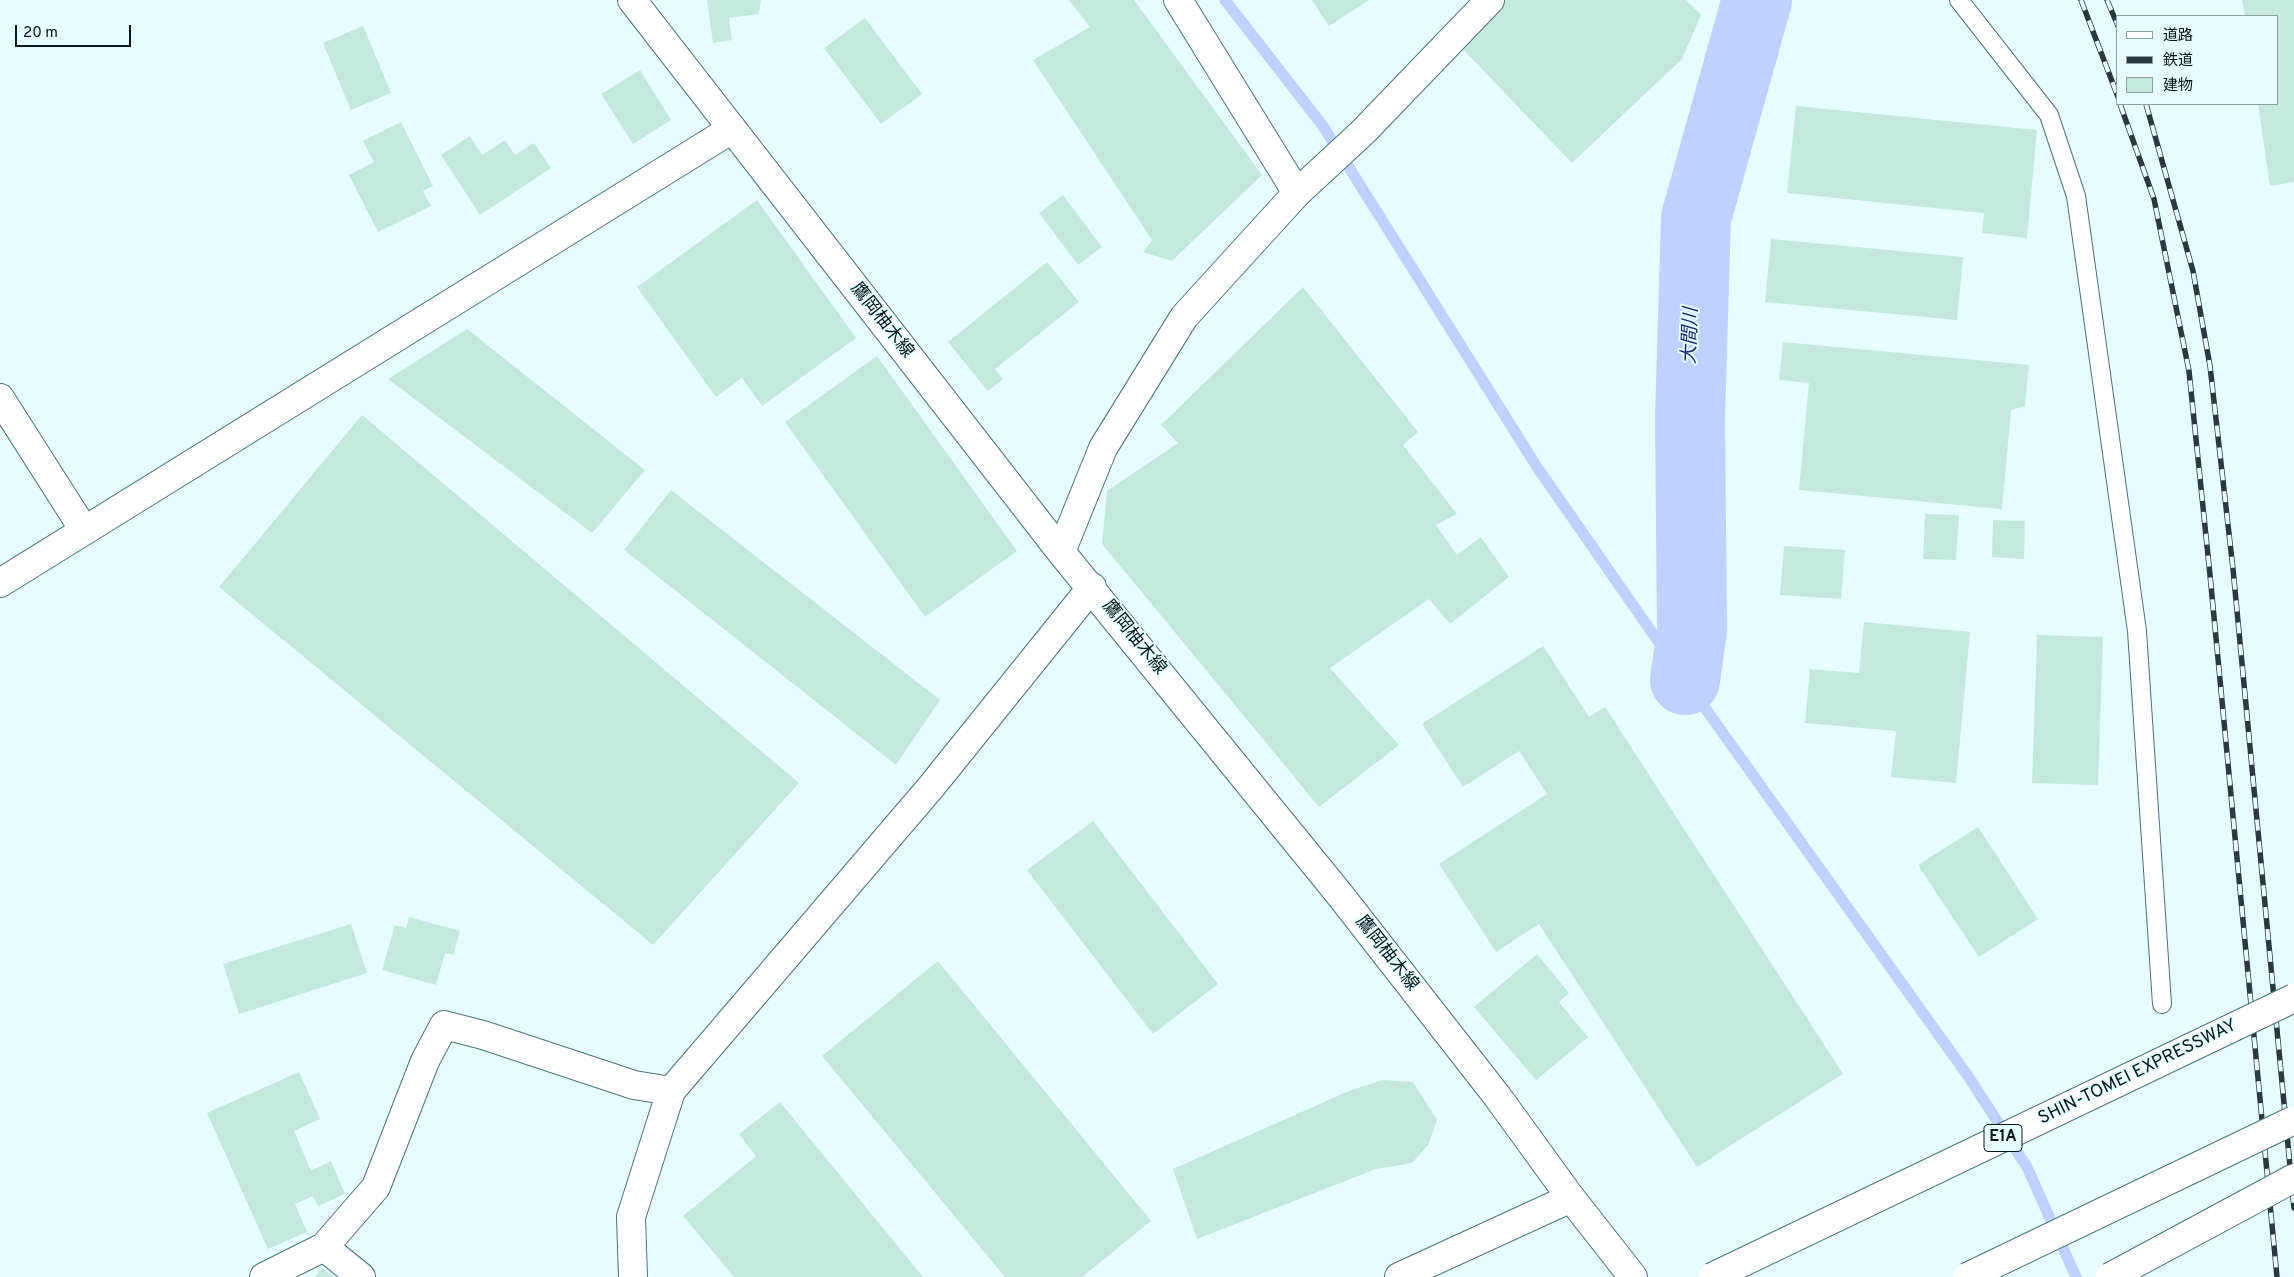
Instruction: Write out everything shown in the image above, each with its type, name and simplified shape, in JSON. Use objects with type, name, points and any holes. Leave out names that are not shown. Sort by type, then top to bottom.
[{"type":"main road","name":"鷹岡柚木線","points":[[632,0],[1061,552],[1092,587],[1340,896],[1497,1096],[1571,1198],[1633,1277]]},
{"type":"main road","points":[[1178,0],[1297,193]]},
{"type":"main road","points":[[1061,552],[1103,448],[1184,317],[1297,193],[1363,132],[1490,0]]},
{"type":"main road","points":[[0,583],[732,129]]},
{"type":"main road","points":[[0,398],[84,530]]},
{"type":"main road","points":[[633,1277],[631,1217],[671,1091],[931,787],[1092,587]]},
{"type":"main road","name":"SHIN-TOMEI EXPRESSWAY","points":[[1712,1277],[2294,998]]},
{"type":"main road","points":[[264,1277],[324,1246],[376,1187],[425,1061],[444,1025],[483,1035],[634,1085],[671,1091]]},
{"type":"main road","points":[[1967,1277],[2294,1120]]},
{"type":"main road","points":[[2110,1277],[2294,1178]]},
{"type":"main road","points":[[1399,1277],[1571,1198]]},
{"type":"main road","points":[[324,1246],[361,1277]]},
{"type":"lane","points":[[1958,0],[2050,116],[2076,196],[2137,631],[2162,1004]]},
{"type":"building","points":[[707,0],[761,0],[759,14],[729,18],[732,40],[713,43]]},
{"type":"building","points":[[1069,0],[1134,0],[1262,175],[1172,261],[1143,252],[1152,240],[1033,60],[1090,27]]},
{"type":"building","points":[[1312,0],[1369,0],[1329,26]]},
{"type":"building","points":[[1502,0],[1686,0],[1701,15],[1682,59],[1572,163],[1457,43]]},
{"type":"building","points":[[2242,0],[2294,0],[2294,182],[2270,186],[2258,105],[2279,105],[2279,15],[2245,15]]},
{"type":"building","points":[[865,18],[922,94],[881,124],[824,48]]},
{"type":"building","points":[[363,26],[391,93],[351,110],[323,43]]},
{"type":"building","points":[[640,70],[671,120],[633,144],[601,94]]},
{"type":"building","points":[[1796,106],[2037,130],[2027,238],[1982,233],[1984,213],[1787,193]]},
{"type":"building","points":[[401,122],[433,186],[423,191],[431,206],[378,232],[349,175],[374,162],[363,141]]},
{"type":"building","points":[[470,136],[482,155],[505,140],[515,155],[534,143],[551,168],[480,215],[441,155]]},
{"type":"building","points":[[1063,195],[1102,247],[1078,265],[1039,213]]},
{"type":"building","points":[[757,200],[856,338],[762,406],[742,378],[716,397],[637,287]]},
{"type":"building","points":[[1771,239],[1963,257],[1957,320],[1765,302]]},
{"type":"building","points":[[1047,262],[1079,302],[995,369],[1003,379],[988,391],[948,342]]},
{"type":"building","points":[[1303,287],[1418,432],[1403,445],[1457,514],[1436,525],[1457,555],[1481,537],[1509,577],[1450,624],[1429,599],[1330,668],[1399,745],[1319,807],[1102,544],[1107,491],[1178,443],[1161,425]]},
{"type":"building","points":[[467,329],[645,470],[592,533],[388,379]]},
{"type":"building","points":[[1783,342],[2029,365],[2025,406],[2011,410],[2002,509],[1799,490],[1809,383],[1779,380]]},
{"type":"building","points":[[877,356],[1017,551],[925,617],[785,422]]},
{"type":"building","points":[[362,415],[799,783],[653,945],[219,587]]},
{"type":"building","points":[[671,490],[940,700],[896,765],[624,550]]},
{"type":"building","points":[[1925,514],[1959,515],[1956,560],[1923,559]]},
{"type":"building","points":[[1993,520],[2025,521],[2024,559],[1992,557]]},
{"type":"building","points":[[1784,546],[1845,550],[1841,599],[1780,595]]},
{"type":"building","points":[[1864,622],[1970,632],[1956,783],[1891,777],[1896,731],[1805,723],[1810,669],[1859,673]]},
{"type":"building","points":[[2037,635],[2103,637],[2098,785],[2032,783]]},
{"type":"building","points":[[1543,646],[1589,717],[1605,707],[1843,1074],[1697,1167],[1539,924],[1496,952],[1439,864],[1547,794],[1519,751],[1463,787],[1422,724]]},
{"type":"building","points":[[1093,821],[1218,984],[1153,1034],[1027,870]]},
{"type":"building","points":[[1978,827],[2038,919],[1979,957],[1918,865]]},
{"type":"building","points":[[409,917],[460,931],[453,955],[445,953],[436,985],[382,970],[395,925],[406,928]]},
{"type":"building","points":[[351,924],[367,973],[239,1014],[223,964]]},
{"type":"building","points":[[1537,954],[1569,993],[1559,1002],[1588,1037],[1536,1080],[1474,1007]]},
{"type":"building","points":[[938,961],[1151,1221],[1082,1277],[1005,1277],[822,1056]]},
{"type":"building","points":[[299,1072],[320,1119],[294,1131],[311,1171],[331,1161],[345,1194],[318,1206],[313,1196],[295,1204],[307,1232],[268,1249],[207,1113]]},
{"type":"building","points":[[1383,1080],[1413,1082],[1437,1120],[1428,1145],[1412,1163],[1376,1169],[1197,1239],[1173,1169],[1349,1091]]},
{"type":"building","points":[[780,1102],[923,1277],[734,1277],[683,1216],[756,1156],[739,1134]]},
{"type":"building","points":[[322,1268],[333,1277],[315,1277]]},
{"type":"waterway","points":[[1225,0],[1323,126],[1537,467],[1685,680],[1968,1076],[2027,1167],[2076,1277]]},
{"type":"waterway","name":"大間川","points":[[1685,680],[1692,630],[1690,418],[1696,218],[1757,0]]},
{"type":"railway","points":[[2081,0],[2116,92]]},
{"type":"railway","points":[[2107,0],[2116,21]]},
{"type":"railway","points":[[2120,105],[2154,199],[2189,371],[2277,1277]]},
{"type":"railway","points":[[2146,105],[2193,271],[2210,366],[2233,569],[2294,1208]]}]
